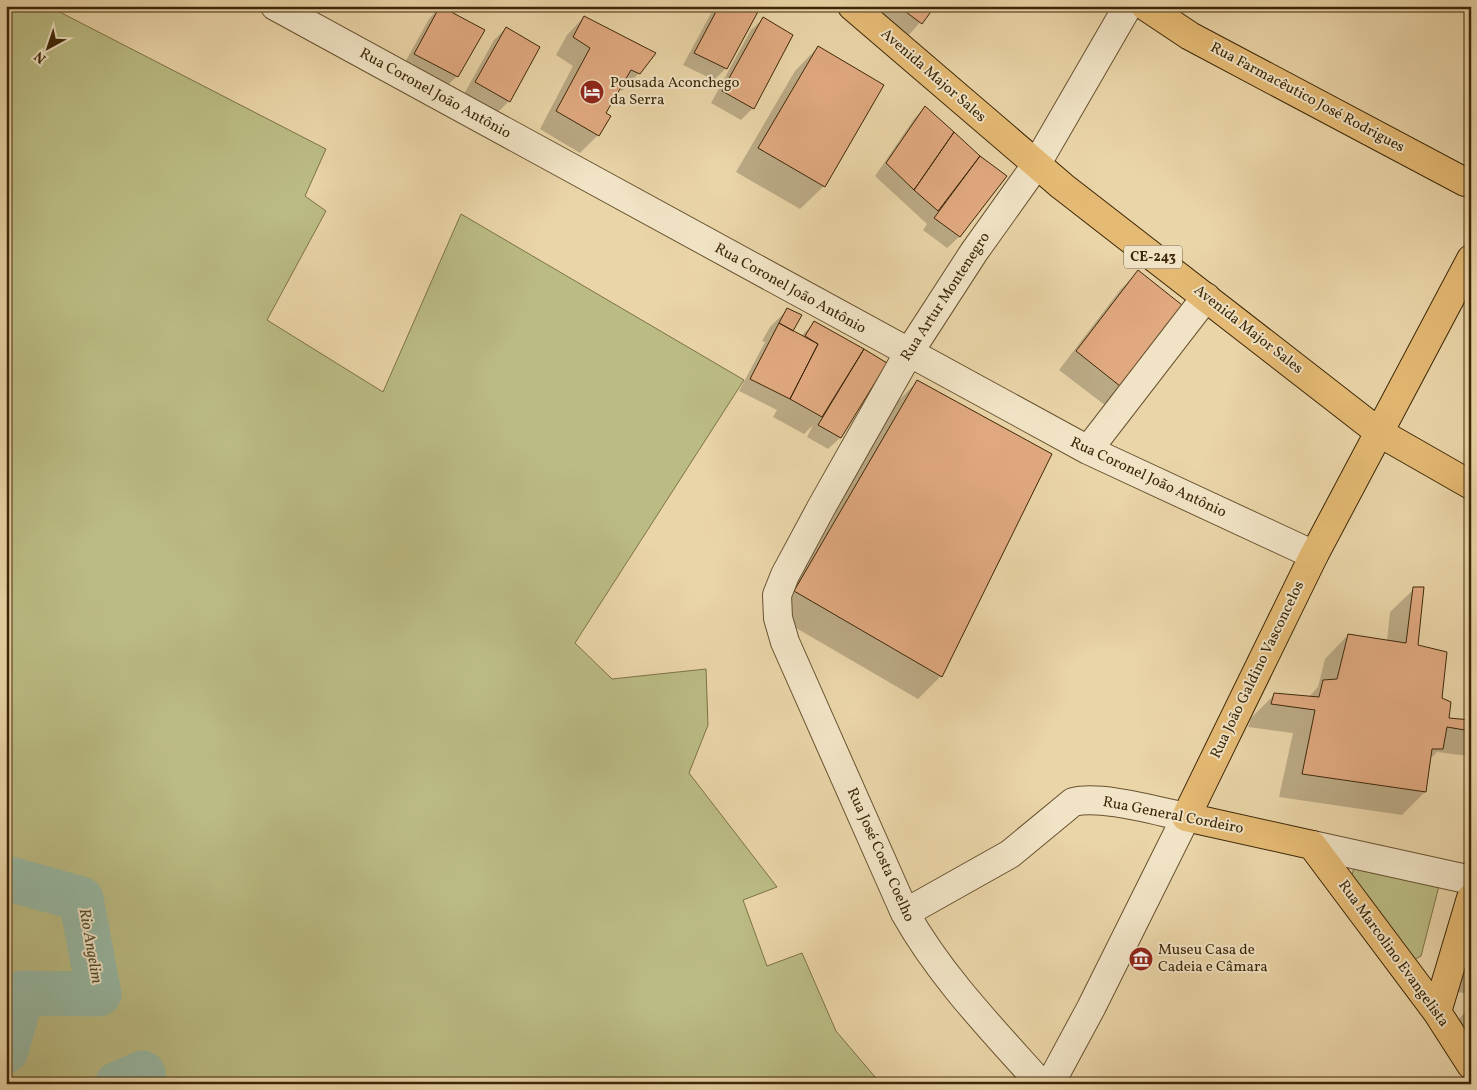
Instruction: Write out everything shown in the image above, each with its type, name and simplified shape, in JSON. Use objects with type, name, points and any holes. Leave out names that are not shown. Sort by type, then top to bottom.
[{"type":"main road","name":"Avenida Major Sales","points":[[852,6],[1036,165],[1380,433],[1471,485]]},
{"type":"main road","name":"Rua Farmacêutico José Rodrigues","points":[[1159,10],[1471,171]]},
{"type":"main road","name":"Rua Farmacêutico José Rodrigues","points":[[1159,10],[1190,36],[1457,178],[1471,183]]},
{"type":"main road","name":"Rua João Galdino Vasconcelos","points":[[1186,817],[1314,555],[1468,272]]},
{"type":"main road","name":"Rua General Cordeiro","points":[[1186,817],[1312,845]]},
{"type":"main road","name":"Rua Marcolino Evangelista","points":[[1312,845],[1437,1012],[1471,1065]]},
{"type":"main road","points":[[1437,1012],[1471,898]]},
{"type":"street","name":"Rua Coronel João Antônio","points":[[275,6],[908,354],[1088,450],[1314,555]]},
{"type":"street","name":"Rua Artur Montenegro","points":[[777,595],[785,575],[821,508],[908,354],[974,252],[1036,165],[1128,6]]},
{"type":"street","points":[[1088,450],[1206,297]]},
{"type":"street","name":"Rua José Costa Coelho","points":[[777,595],[778,618],[785,642],[905,913],[922,944],[944,974],[1041,1084]]},
{"type":"street","name":"Rua General Cordeiro","points":[[905,913],[1010,854],[1073,802],[1085,799],[1101,801],[1186,817]]},
{"type":"street","name":"Rua João Galdino Vasconcelos","points":[[1050,1084],[1091,1008],[1186,817]]},
{"type":"street","name":"Rua General Cordeiro","points":[[1312,845],[1471,880]]},
{"type":"green space","points":[[6,6],[48,6],[326,149],[305,196],[326,211],[267,320],[383,392],[461,214],[744,380],[575,643],[612,679],[706,669],[708,725],[689,773],[777,887],[743,900],[767,966],[802,953],[836,1031],[881,1084],[6,1084]]},
{"type":"green space","points":[[1355,866],[1439,886],[1421,956],[1407,964],[1350,879]]},
{"type":"building","points":[[440,6],[485,30],[458,77],[414,54]]},
{"type":"building","points":[[719,6],[761,6],[727,69],[694,53]]},
{"type":"building","points":[[898,6],[935,6],[922,24]]},
{"type":"building","name":"Pousada Aconchego da Serra","points":[[584,16],[656,53],[640,74],[631,70],[606,113],[611,116],[599,136],[556,111],[590,48],[573,37]]},
{"type":"building","points":[[763,17],[793,35],[754,109],[722,91]]},
{"type":"building","points":[[506,27],[540,47],[510,102],[475,82]]},
{"type":"building","points":[[818,46],[884,85],[825,187],[758,148]]},
{"type":"building","points":[[925,106],[954,132],[914,190],[886,163]]},
{"type":"building","points":[[954,132],[980,156],[938,211],[914,190]]},
{"type":"building","points":[[980,156],[1007,176],[960,237],[934,218]]},
{"type":"building","points":[[1138,270],[1187,309],[1125,390],[1076,351]]},
{"type":"building","points":[[787,308],[802,315],[793,331],[779,323]]},
{"type":"building","points":[[814,321],[864,349],[822,417],[790,399],[818,344],[805,336]]},
{"type":"building","points":[[779,323],[818,344],[790,399],[750,379]]},
{"type":"building","points":[[864,349],[887,363],[841,438],[818,425]]},
{"type":"building","points":[[917,380],[1052,454],[942,677],[794,591]]},
{"type":"building","points":[[1413,587],[1424,587],[1418,645],[1447,652],[1442,698],[1451,702],[1449,718],[1471,720],[1471,731],[1447,727],[1443,749],[1432,749],[1426,792],[1302,774],[1315,710],[1271,704],[1274,693],[1319,697],[1323,680],[1337,679],[1348,634],[1406,643]]},
{"type":"waterway","name":"Rio Angelim","points":[[6,878],[81,899],[99,994],[22,993],[6,1051]]},
{"type":"waterway","name":"Rio Angelim","points":[[117,1084],[143,1073],[143,1084]]},
{"type":"place","name":"Pousada Aconchego da Serra","points":[[592,92]]},
{"type":"place","name":"Museu Casa de Cadeia e Câmara","points":[[1141,959]]}]
